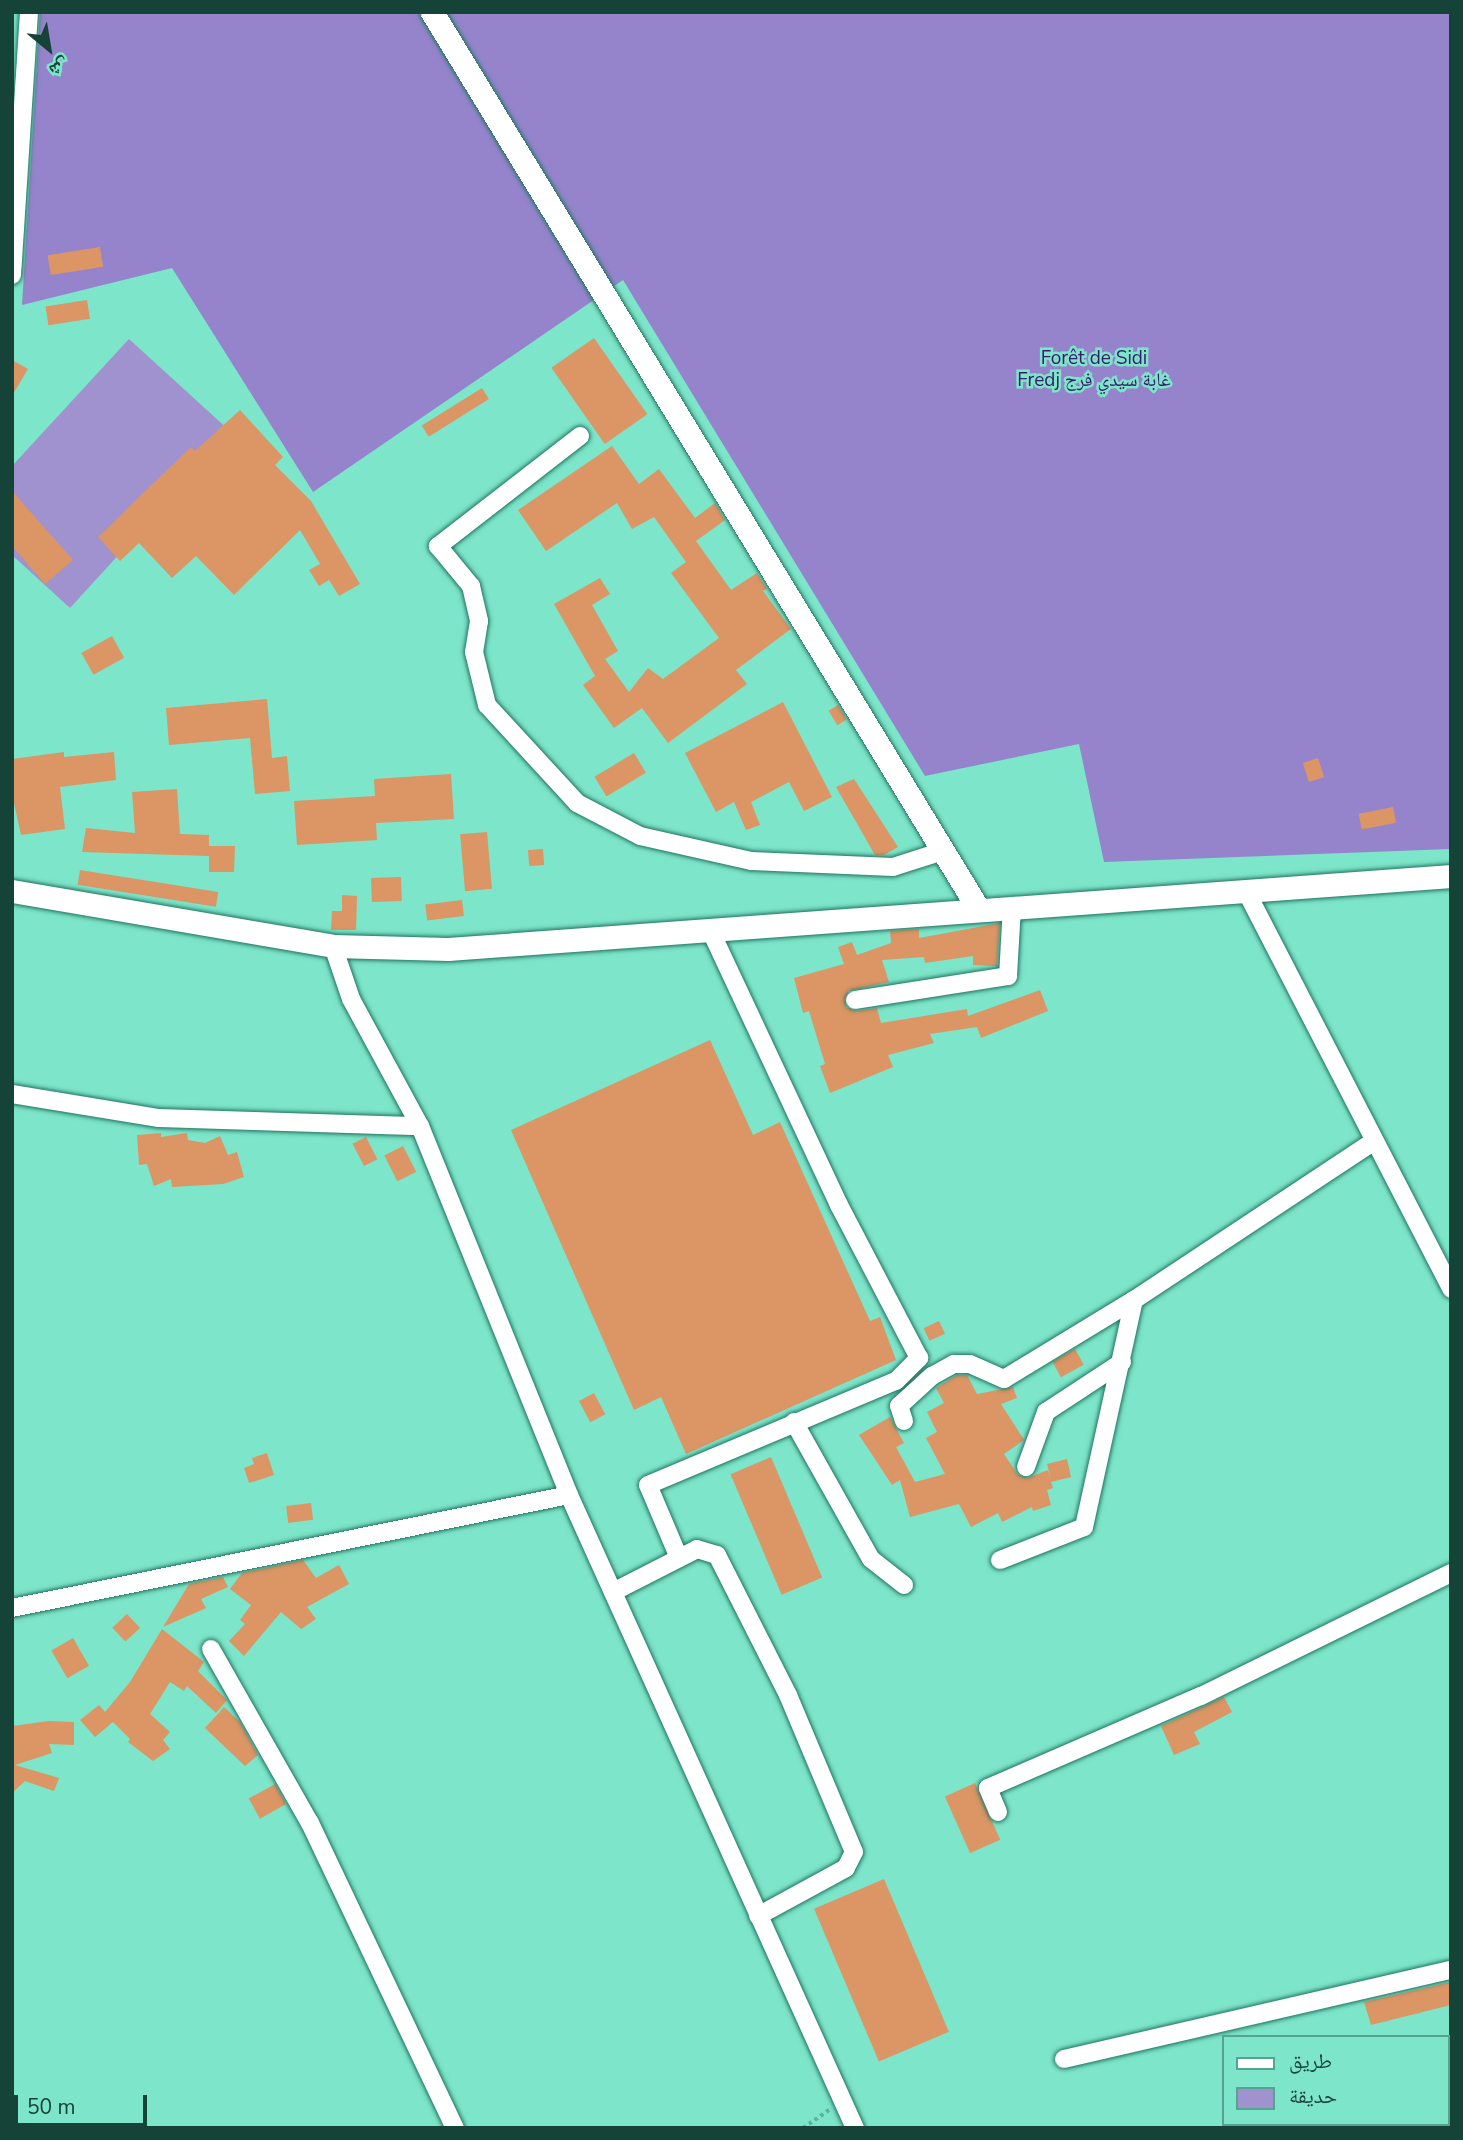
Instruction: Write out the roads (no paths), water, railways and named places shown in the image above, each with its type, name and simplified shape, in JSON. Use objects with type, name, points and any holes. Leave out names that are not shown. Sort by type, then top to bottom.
[{"type":"main road","points":[[432,12],[979,910]]},
{"type":"main road","points":[[12,891],[332,946],[448,949],[1451,876]]},
{"type":"street","points":[[12,275],[29,12]]},
{"type":"street","points":[[580,436],[438,546],[471,586],[479,621],[474,652],[487,705],[577,803],[640,836],[751,861],[893,867],[943,851]]},
{"type":"street","points":[[1246,891],[1451,1289]]},
{"type":"street","points":[[855,1000],[1008,976],[1012,907]]},
{"type":"street","points":[[679,1558],[648,1485],[896,1381],[919,1358],[839,1205],[710,930]]},
{"type":"street","points":[[332,946],[351,999],[420,1126],[569,1494],[855,2128]]},
{"type":"street","points":[[12,1094],[159,1118],[420,1126]]},
{"type":"street","points":[[904,1421],[899,1406],[932,1376],[954,1364],[970,1364],[1003,1379],[1134,1300],[1373,1142]]},
{"type":"street","points":[[1000,1560],[1084,1527],[1134,1300]]},
{"type":"street","points":[[1026,1466],[1046,1412],[1122,1362]]},
{"type":"street","points":[[794,1422],[871,1559],[904,1585]]},
{"type":"street","points":[[12,1608],[569,1494]]},
{"type":"street","points":[[612,1592],[698,1549],[717,1555],[788,1695],[854,1852],[846,1868],[758,1916]]},
{"type":"street","points":[[998,1812],[988,1788],[1200,1696],[1451,1573]]},
{"type":"street","points":[[211,1648],[310,1823],[455,2128]]},
{"type":"street","points":[[1064,2059],[1451,1970]]},
{"type":"park label","name":"Forêt de Sidi Fredj غابة سيدي فرج","points":[[1094,370]]}]
